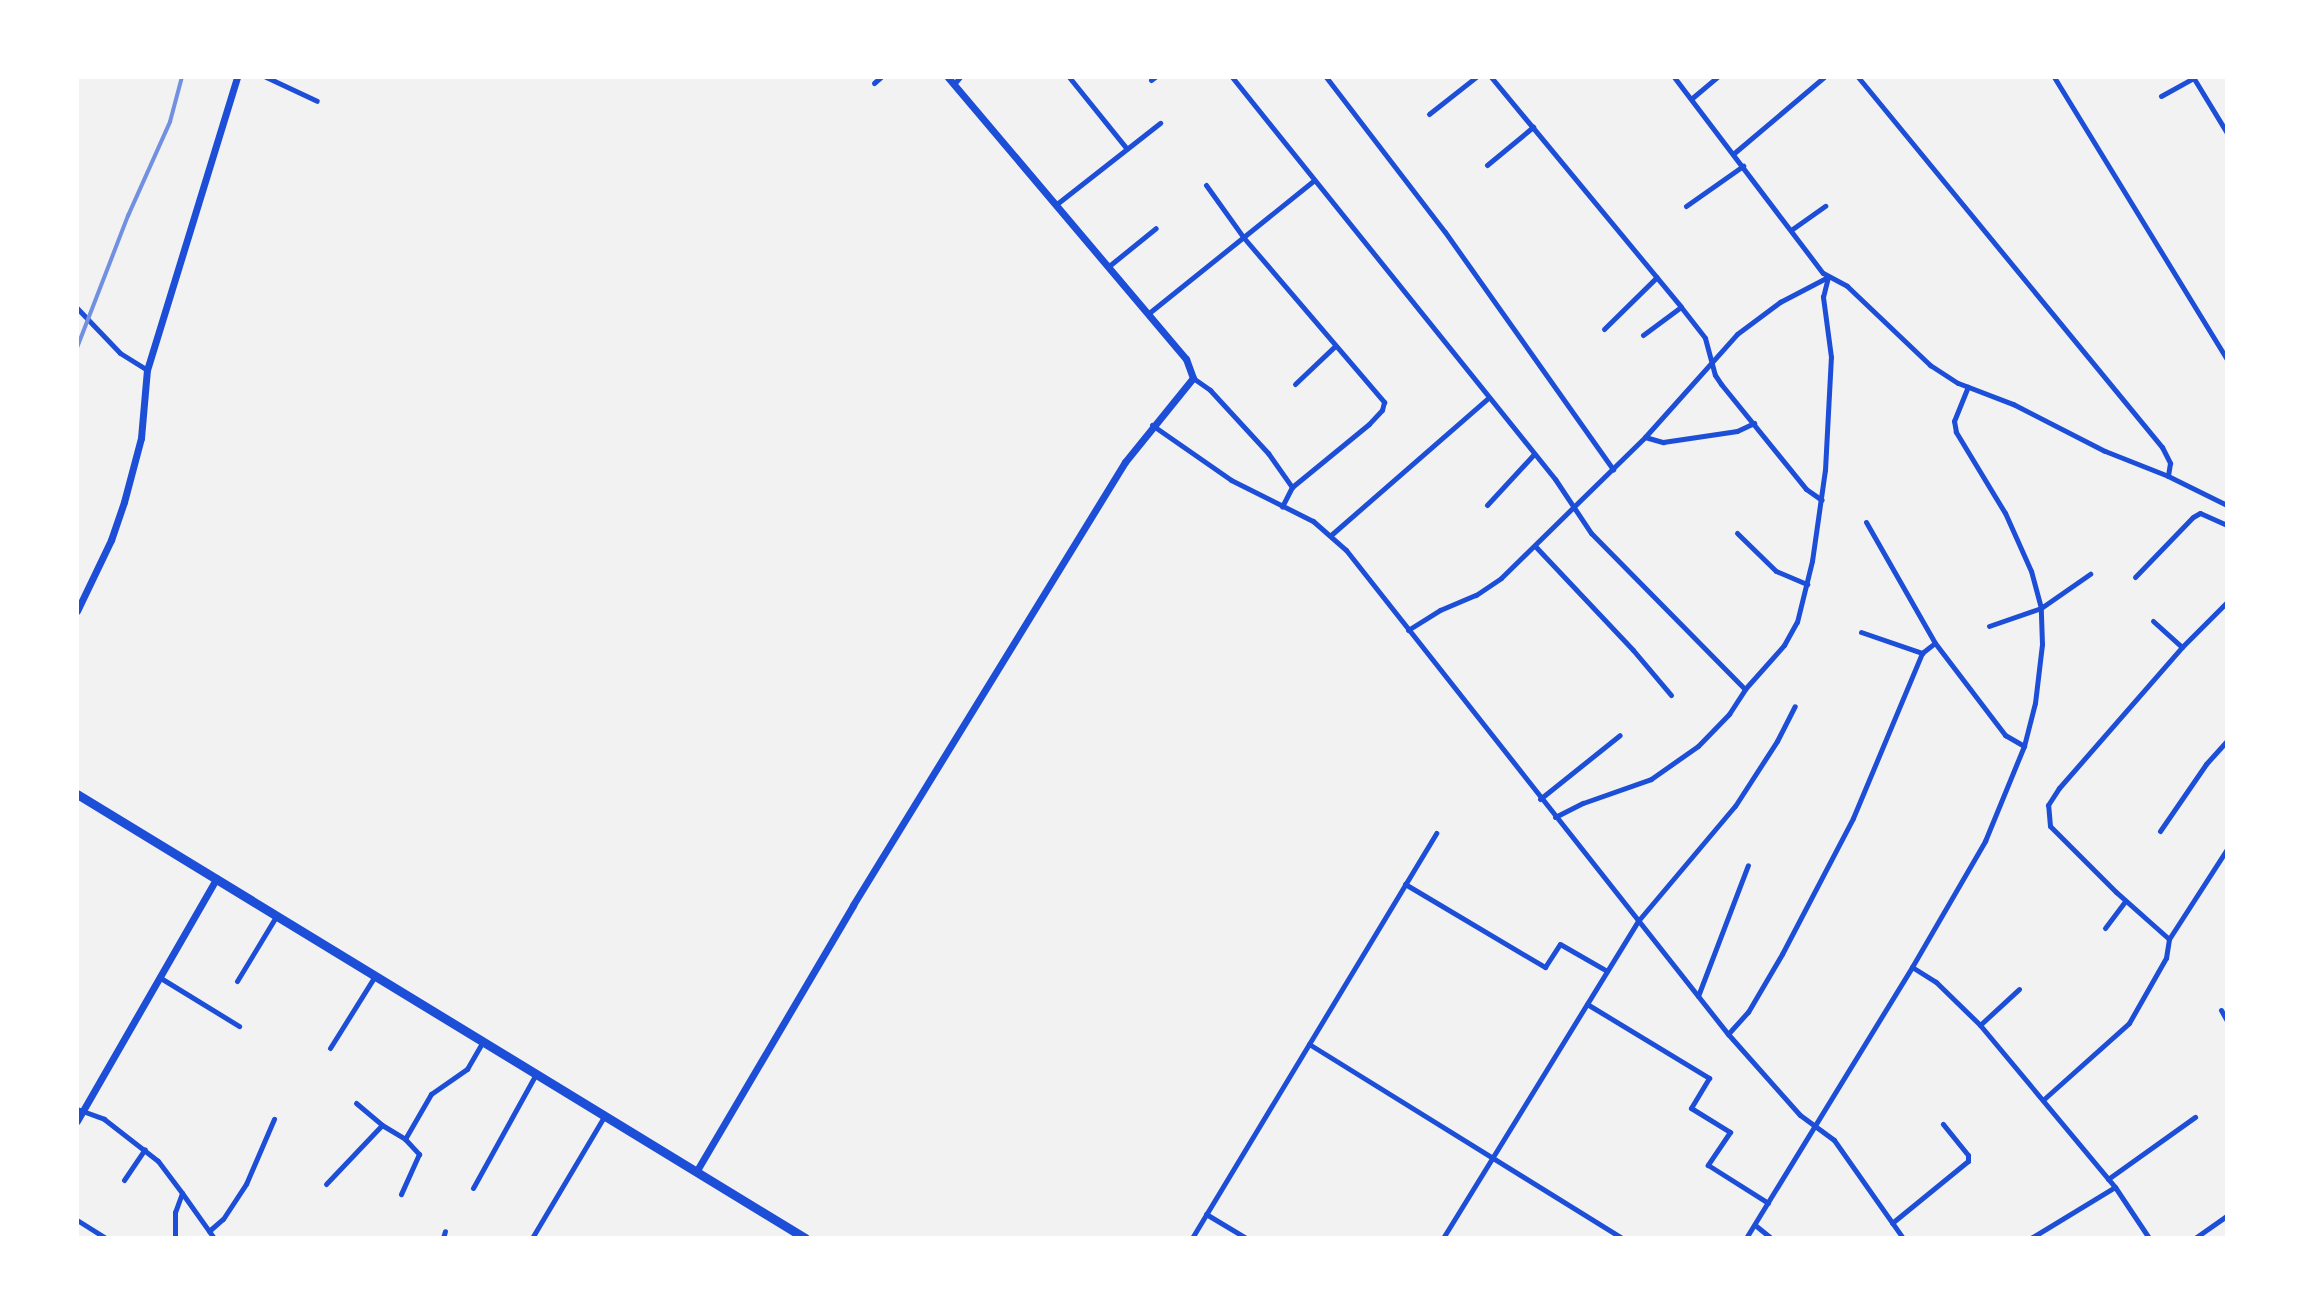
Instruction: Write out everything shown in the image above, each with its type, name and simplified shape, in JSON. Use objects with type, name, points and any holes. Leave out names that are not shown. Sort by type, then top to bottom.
[{"type":"main road","points":[[77,794],[805,1238]]},
{"type":"street","points":[[77,611],[114,533],[124,502],[141,438],[148,369],[237,77]]},
{"type":"street","points":[[266,77],[317,101]]},
{"type":"street","points":[[874,83],[881,77]]},
{"type":"street","points":[[948,77],[957,80],[1149,313],[1186,359],[1193,379],[1210,390],[1268,453],[1292,487]]},
{"type":"street","points":[[1069,77],[1127,149]]},
{"type":"street","points":[[1232,77],[1534,454],[1591,533],[1745,689]]},
{"type":"street","points":[[1326,77],[1445,232],[1600,454],[1614,469]]},
{"type":"street","points":[[1429,114],[1476,77]]},
{"type":"street","points":[[1491,77],[1705,338],[1711,362],[1721,384],[1806,489],[1822,500]]},
{"type":"street","points":[[1674,77],[1828,277],[1847,286],[1930,365],[1968,387],[2013,404],[2105,451],[2168,476],[2224,503],[2227,493]]},
{"type":"street","points":[[1691,99],[1717,77]]},
{"type":"street","points":[[1733,155],[1824,77]]},
{"type":"street","points":[[1858,77],[2162,447],[2168,457],[2168,476]]},
{"type":"street","points":[[2054,77],[2227,359]]},
{"type":"street","points":[[2161,96],[2193,77],[2227,133]]},
{"type":"street","points":[[1058,203],[1160,122]]},
{"type":"street","points":[[1488,165],[1533,127]]},
{"type":"street","points":[[1686,206],[1743,166]]},
{"type":"street","points":[[1149,313],[1313,181]]},
{"type":"street","points":[[1206,185],[1244,238],[1384,402],[1384,407],[1369,424],[1292,487],[1282,507]]},
{"type":"street","points":[[1791,230],[1825,206]]},
{"type":"street","points":[[1109,265],[1156,228]]},
{"type":"street","points":[[1604,329],[1657,277]]},
{"type":"street","points":[[1408,630],[1440,610],[1476,595],[1501,578],[1614,469],[1711,362],[1760,316],[1828,277]]},
{"type":"street","points":[[1555,817],[1583,803],[1651,779],[1667,770],[1716,730],[1745,689],[1784,645],[1797,622],[1822,500],[1831,357],[1823,297],[1828,277]]},
{"type":"street","points":[[1643,335],[1681,307]]},
{"type":"street","points":[[77,308],[120,353],[148,369]]},
{"type":"street","points":[[1295,384],[1335,346]]},
{"type":"street","points":[[696,1172],[853,905],[1125,462],[1152,425],[1183,394],[1193,379]]},
{"type":"street","points":[[1746,1238],[1912,967],[1985,841],[2024,746],[2036,693],[2042,644],[2041,608],[2031,571],[2005,513],[1954,426],[1968,387]]},
{"type":"street","points":[[1332,535],[1488,398]]},
{"type":"street","points":[[1645,437],[1663,442],[1737,431],[1754,423]]},
{"type":"street","points":[[1152,425],[1231,480],[1301,515],[1332,535],[1728,1034],[1780,1095],[1834,1140],[1903,1238]]},
{"type":"street","points":[[1487,505],[1534,454]]},
{"type":"street","points":[[2135,577],[2200,513],[2227,525]]},
{"type":"street","points":[[1866,522],[1935,643],[2005,735],[2024,746]]},
{"type":"street","points":[[1737,533],[1776,571],[1807,583]]},
{"type":"street","points":[[1535,546],[1633,650],[1671,695]]},
{"type":"street","points":[[1989,626],[2041,608],[2090,574]]},
{"type":"street","points":[[2169,939],[2125,901],[2050,826],[2048,805],[2059,788],[2182,648],[2227,602]]},
{"type":"street","points":[[2153,621],[2182,648]]},
{"type":"street","points":[[1861,632],[1923,653]]},
{"type":"street","points":[[1728,1034],[1748,1012],[1782,954],[1876,769],[1923,653],[1935,643]]},
{"type":"street","points":[[1443,1238],[1638,921],[1735,806],[1777,741],[1795,706]]},
{"type":"street","points":[[1540,799],[1620,735]]},
{"type":"street","points":[[2160,831],[2206,764],[2227,741]]},
{"type":"street","points":[[1192,1238],[1436,833]]},
{"type":"street","points":[[2044,1099],[2129,1023],[2166,958],[2169,939],[2227,849]]},
{"type":"street","points":[[1698,996],[1748,865]]},
{"type":"street","points":[[77,1121],[80,1110],[217,878]]},
{"type":"street","points":[[1405,884],[1545,967],[1560,944],[1607,971]]},
{"type":"street","points":[[2105,928],[2125,901]]},
{"type":"street","points":[[237,981],[277,915]]},
{"type":"street","points":[[1912,967],[1944,989],[1980,1025],[2115,1187],[2149,1238]]},
{"type":"street","points":[[330,1048],[375,976]]},
{"type":"street","points":[[159,977],[239,1026]]},
{"type":"street","points":[[1980,1025],[2019,989]]},
{"type":"street","points":[[1587,1004],[1709,1079],[1691,1108],[1730,1132],[1708,1165],[1768,1203]]},
{"type":"street","points":[[2221,1010],[2227,1021]]},
{"type":"street","points":[[405,1139],[431,1094],[467,1069],[482,1043]]},
{"type":"street","points":[[1309,1044],[1622,1238]]},
{"type":"street","points":[[473,1188],[536,1074]]},
{"type":"street","points":[[356,1103],[382,1125],[405,1139],[419,1154],[401,1194]]},
{"type":"street","points":[[80,1110],[104,1119],[145,1149],[182,1193],[214,1238]]},
{"type":"street","points":[[532,1238],[605,1115]]},
{"type":"street","points":[[2108,1179],[2195,1117]]},
{"type":"street","points":[[209,1231],[223,1219],[246,1184],[274,1119]]},
{"type":"street","points":[[1892,1223],[1968,1161],[1968,1155],[1943,1124]]},
{"type":"street","points":[[326,1184],[382,1125]]},
{"type":"street","points":[[124,1180],[145,1149]]},
{"type":"street","points":[[2031,1238],[2115,1187]]},
{"type":"street","points":[[175,1238],[175,1212],[182,1193]]},
{"type":"street","points":[[1206,1214],[1246,1238]]},
{"type":"street","points":[[2195,1238],[2227,1216]]},
{"type":"street","points":[[77,1220],[106,1238]]},
{"type":"street","points":[[1755,1224],[1771,1238]]},
{"type":"railway","points":[[77,348],[128,216],[170,122],[182,77]]}]
